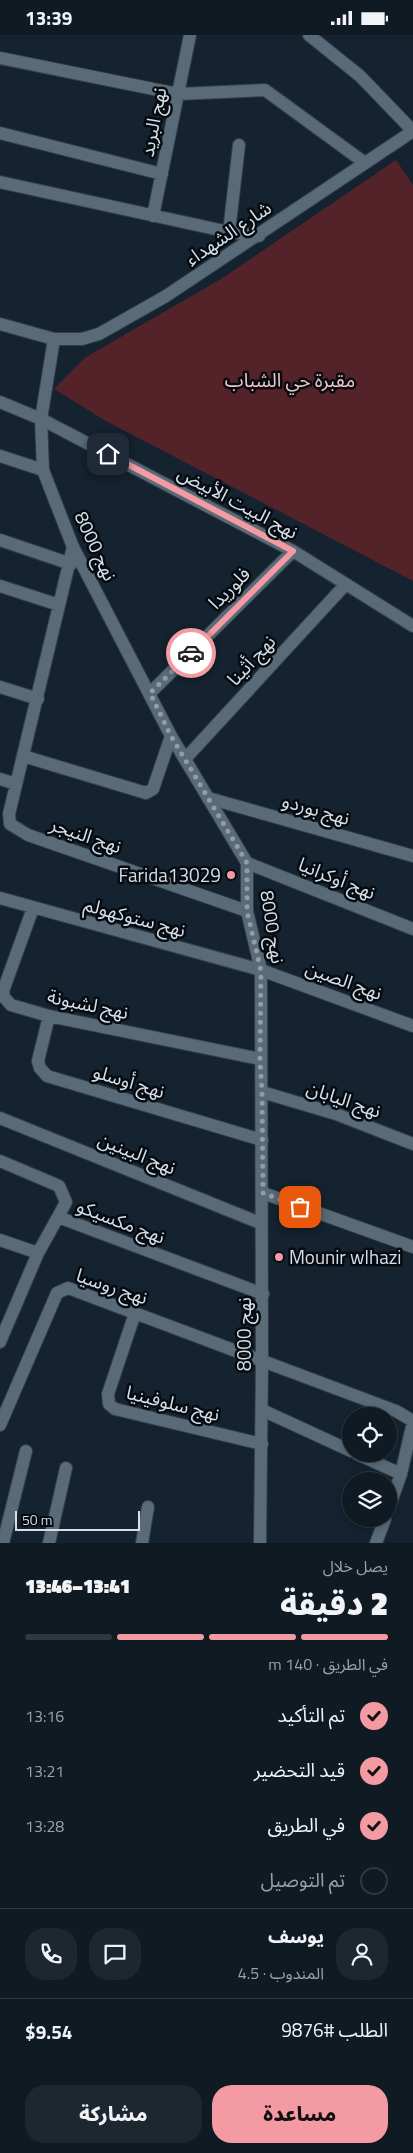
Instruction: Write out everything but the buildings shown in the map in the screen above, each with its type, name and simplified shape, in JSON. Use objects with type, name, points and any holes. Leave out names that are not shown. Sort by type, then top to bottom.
[{"type":"street","name":"نهج البريد","points":[[154,216],[190,35]]},
{"type":"street","points":[[309,35],[360,76],[413,131]]},
{"type":"street","points":[[0,58],[178,93],[265,90],[365,163]]},
{"type":"street","name":"شارع الشهداء","points":[[0,324],[54,339],[82,339],[109,329],[166,296],[259,236],[413,131]]},
{"type":"street","points":[[0,133],[162,174]]},
{"type":"street","points":[[229,232],[239,145]]},
{"type":"street","points":[[0,182],[229,232],[259,236]]},
{"type":"street","name":"نهج 8000","points":[[54,339],[41,419],[43,470],[73,547],[171,736],[247,863],[247,911],[261,971],[260,1059],[263,1193],[260,1223],[263,1294],[260,1543]]},
{"type":"street","name":"نهج البيت الأبيض","points":[[0,402],[41,419],[293,551],[413,627]]},
{"type":"street","points":[[0,456],[43,470]]},
{"type":"street","points":[[0,540],[71,563]]},
{"type":"street","name":"نهج النيجر","points":[[73,547],[71,563],[59,605],[8,820],[15,828],[247,911]]},
{"type":"street","name":"فلوريدا","points":[[150,693],[293,551]]},
{"type":"street","name":"نهج أثينا","points":[[185,759],[345,585]]},
{"type":"street","points":[[0,586],[59,605]]},
{"type":"street","points":[[0,687],[38,699]]},
{"type":"street","points":[[23,756],[146,793],[153,789],[171,736]]},
{"type":"street","points":[[0,779],[16,784]]},
{"type":"street","name":"نهج بوردو","points":[[208,798],[413,856]]},
{"type":"street","name":"نهج أوكرانيا","points":[[247,863],[413,929]]},
{"type":"street","name":"نهج ستوكهولم","points":[[0,898],[261,971]]},
{"type":"street","name":"نهج لشبونة","points":[[33,908],[4,991],[4,997],[11,1005],[49,1016],[260,1059]]},
{"type":"street","name":"نهج الصين","points":[[261,971],[413,1025]]},
{"type":"street","name":"نهج أوسلو","points":[[49,1016],[38,1061],[40,1068],[47,1076],[262,1140]]},
{"type":"street","name":"نهج اليابان","points":[[262,1092],[336,1114],[413,1144]]},
{"type":"street","name":"نهج البينين","points":[[0,1119],[260,1223]]},
{"type":"street","name":"نهج مكسيكو","points":[[0,1161],[58,1186],[66,1202],[58,1217],[263,1294]]},
{"type":"street","points":[[263,1193],[413,1247]]},
{"type":"street","points":[[0,1342],[38,1253],[58,1217]]},
{"type":"street","points":[[0,1240],[38,1253]]},
{"type":"street","name":"نهج روسيا","points":[[0,1425],[57,1293],[68,1287],[262,1362],[396,1411],[413,1422]]},
{"type":"street","name":"نهج سلوفينيا","points":[[135,1313],[108,1395],[109,1404],[115,1409],[262,1444]]},
{"type":"street","points":[[262,1410],[342,1447]]},
{"type":"street","points":[[397,1485],[413,1422]]},
{"type":"street","points":[[3,1543],[26,1451]]},
{"type":"street","points":[[375,1462],[401,1474]]},
{"type":"street","points":[[49,1543],[66,1468]]},
{"type":"street","points":[[142,1543],[148,1507]]},
{"type":"street","points":[[376,1543],[382,1527]]},
{"type":"green space","name":"مقبرة حي الشباب","points":[[396,160],[413,185],[413,581],[104,420],[54,389],[86,357],[221,279]]},
{"type":"way so far","points":[[191,653],[150,693],[171,736],[247,863],[247,911],[261,971],[260,1059],[263,1193],[300,1207]]},
{"type":"place","name":"Farida13029","points":[[231,875]]},
{"type":"place","name":"Mounir wlhazi","points":[[279,1257]]},
{"type":"route","points":[[108,454],[293,551],[191,653]]}]
